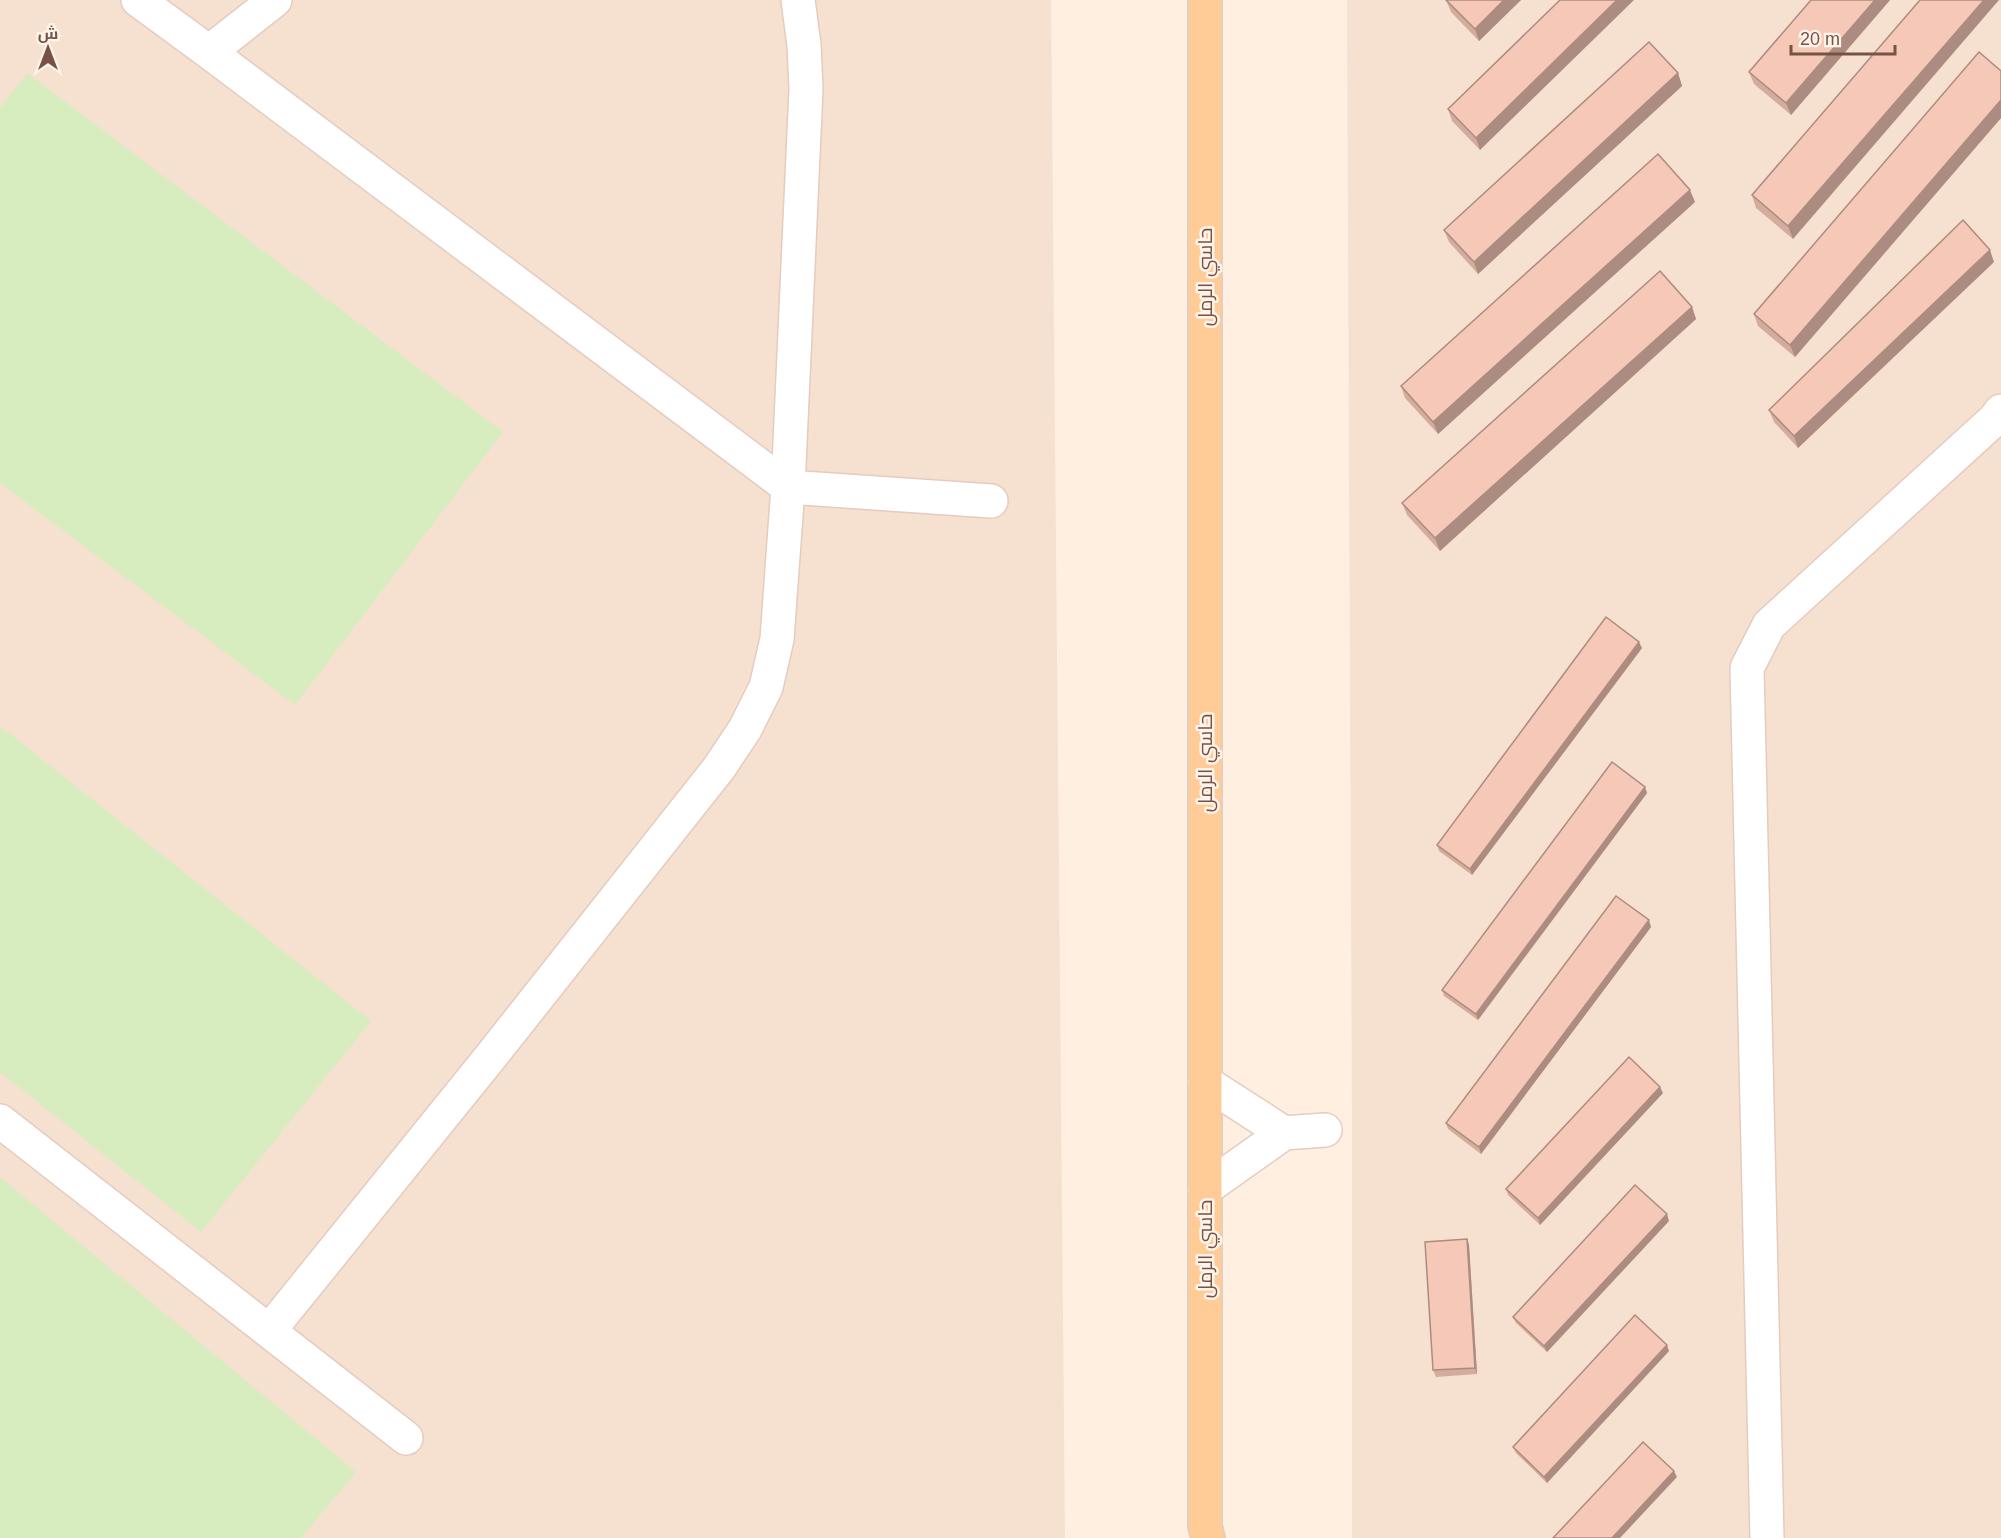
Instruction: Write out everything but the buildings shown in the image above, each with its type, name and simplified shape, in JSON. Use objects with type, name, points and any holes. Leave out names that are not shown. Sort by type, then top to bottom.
[{"type":"main road","name":"حاسي الرمل","points":[[1205,0],[1205,1534]]},
{"type":"street","points":[[138,0],[788,486],[991,501]]},
{"type":"street","points":[[209,52],[275,0]]},
{"type":"street","points":[[269,1331],[719,768],[745,729],[766,687],[777,639],[788,486],[806,89],[804,45],[798,0]]},
{"type":"street","points":[[1767,1538],[1747,668],[1769,625],[1995,419],[2001,411]]},
{"type":"street","points":[[1205,1082],[1284,1133]]},
{"type":"street","points":[[0,1121],[406,1438]]},
{"type":"street","points":[[1205,1189],[1284,1133],[1325,1131]]},
{"type":"shaded area","points":[[0,0],[1051,0],[1065,1538],[0,1538]]},
{"type":"shaded area","points":[[1347,0],[2001,0],[2001,1538],[1352,1538]]},
{"type":"green space","points":[[27,73],[503,432],[295,705],[0,483],[0,108]]},
{"type":"green space","points":[[0,726],[371,1021],[201,1232],[0,1072]]},
{"type":"green space","points":[[0,1177],[356,1472],[301,1538],[0,1538]]}]
